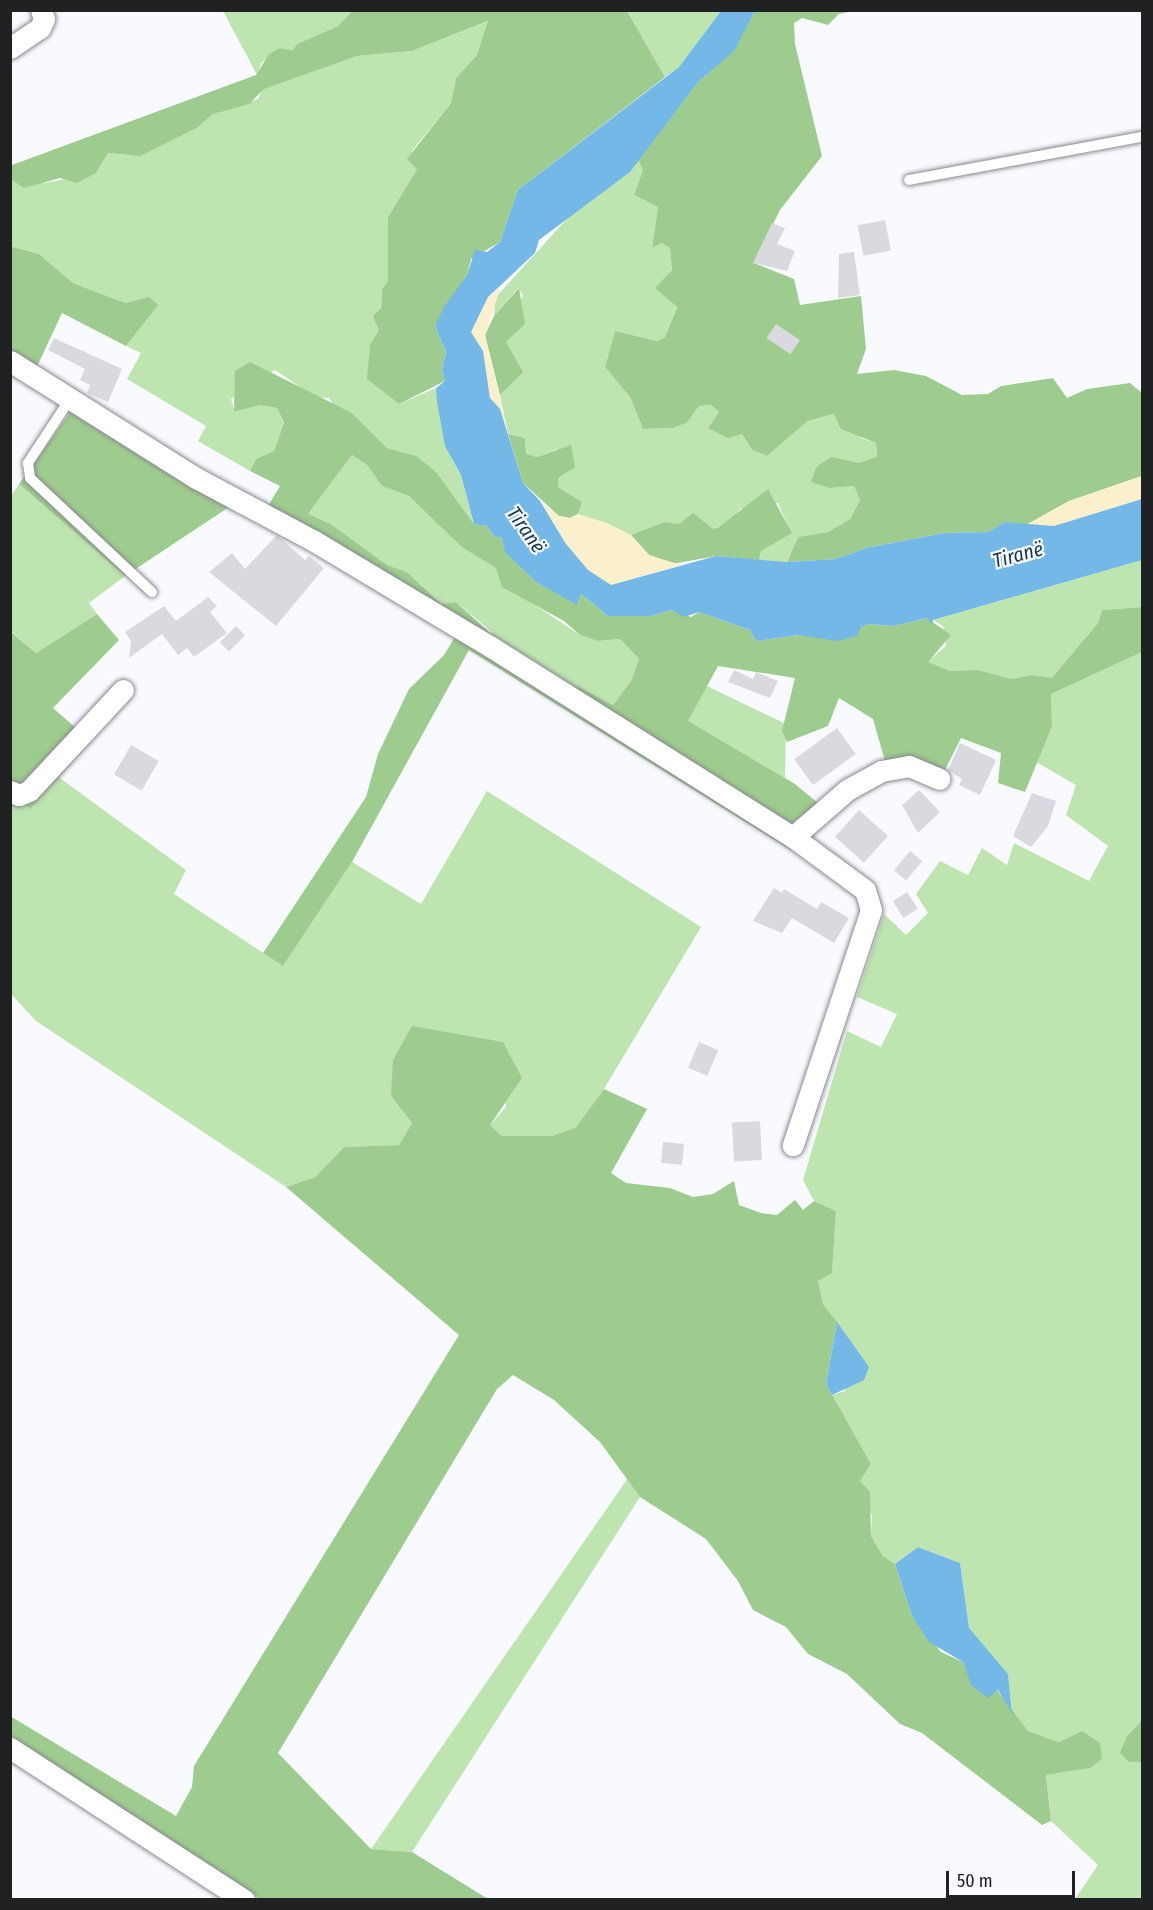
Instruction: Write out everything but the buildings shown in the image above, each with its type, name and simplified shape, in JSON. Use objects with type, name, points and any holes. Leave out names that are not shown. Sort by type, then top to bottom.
[{"type":"street","points":[[10,48],[40,28],[44,19],[40,10]]},
{"type":"street","points":[[10,361],[196,478],[314,540],[481,641],[793,837],[865,890],[872,903],[793,1145]]},
{"type":"street","points":[[10,791],[19,795],[29,791],[123,690]]},
{"type":"street","points":[[793,837],[847,790],[881,771],[909,766],[939,779]]},
{"type":"street","points":[[10,1748],[244,1899]]},
{"type":"lane","points":[[909,180],[1143,137]]},
{"type":"lane","points":[[70,399],[28,463],[30,478],[153,592]]},
{"type":"green space","points":[[223,11],[352,11],[338,26],[297,44],[293,50],[280,48],[261,63],[257,75]]},
{"type":"green space","points":[[352,11],[627,11],[665,77],[518,190],[500,242],[471,259],[467,275],[435,326],[446,352],[442,369],[445,381],[399,404],[367,379],[370,344],[379,330],[373,316],[381,308],[382,289],[388,281],[388,217],[417,169],[407,159],[451,103],[456,78],[477,55],[488,21],[412,51],[357,56],[264,89],[249,104],[213,114],[197,128],[140,156],[108,153],[96,173],[77,183],[60,178],[24,188],[12,180],[12,165],[256,75],[269,54],[280,48],[293,50],[297,44],[338,26]]},
{"type":"green space","points":[[627,11],[721,11],[679,67],[665,77]]},
{"type":"green space","points":[[755,11],[853,11],[839,14],[828,25],[802,18],[794,23],[795,44],[822,156],[780,210],[754,263],[794,279],[800,305],[861,296],[866,349],[857,374],[894,370],[926,376],[962,395],[988,394],[1001,386],[1053,378],[1067,398],[1087,389],[1130,383],[1142,393],[1142,476],[1069,501],[1026,525],[1005,522],[988,532],[944,533],[866,548],[836,559],[787,562],[798,537],[828,532],[850,519],[860,500],[854,486],[830,488],[811,482],[817,466],[832,457],[859,463],[877,456],[876,443],[841,429],[834,414],[808,421],[767,456],[752,450],[742,434],[728,438],[708,428],[719,412],[711,405],[699,406],[687,423],[673,428],[643,429],[630,397],[605,367],[615,331],[657,341],[665,337],[677,307],[655,288],[672,270],[670,248],[662,243],[652,248],[658,207],[634,195],[643,170],[638,160],[698,82],[734,50]]},
{"type":"green space","points":[[489,21],[477,55],[456,78],[451,103],[412,151],[417,169],[388,217],[388,281],[382,289],[379,330],[370,344],[368,379],[399,404],[436,388],[452,459],[461,475],[474,524],[437,473],[417,456],[387,448],[352,413],[335,407],[329,398],[315,397],[275,370],[231,399],[235,412],[261,405],[277,408],[284,424],[274,451],[256,459],[250,471],[198,441],[206,426],[127,379],[141,353],[126,346],[157,305],[149,298],[126,303],[73,283],[39,254],[11,246],[11,166],[12,180],[45,183],[96,173],[108,153],[127,155],[154,149],[197,128],[213,114],[258,99],[263,89],[357,56],[412,51]]},
{"type":"green space","points":[[638,160],[643,170],[634,195],[658,207],[652,248],[662,243],[670,247],[672,270],[656,288],[677,306],[665,337],[657,341],[615,331],[605,367],[630,397],[643,429],[673,428],[687,423],[699,406],[711,405],[719,412],[708,428],[742,434],[752,450],[767,456],[808,421],[835,414],[861,438],[876,443],[877,456],[859,463],[832,458],[830,488],[854,486],[860,500],[850,519],[828,532],[798,537],[787,562],[759,560],[761,551],[791,533],[778,503],[740,509],[731,522],[713,529],[664,522],[631,535],[578,514],[582,502],[558,487],[558,449],[537,457],[526,455],[525,438],[508,434],[500,395],[522,372],[506,342],[523,295],[518,288],[494,316],[495,298],[564,222],[588,199],[630,172]]},
{"type":"green space","points":[[10,246],[39,254],[73,283],[126,303],[149,297],[158,305],[126,346],[62,313],[35,371],[11,354]]},
{"type":"green space","points":[[519,288],[525,324],[506,342],[523,372],[500,395],[485,335],[494,316]]},
{"type":"green space","points":[[250,362],[352,413],[387,448],[417,456],[437,473],[474,524],[487,526],[495,537],[502,538],[506,552],[536,582],[577,604],[581,594],[608,616],[650,616],[672,610],[691,617],[699,612],[750,630],[756,641],[799,635],[834,637],[869,624],[894,626],[927,618],[951,635],[928,662],[950,671],[978,670],[1012,679],[1031,675],[1052,678],[1098,623],[1102,610],[1142,607],[1142,652],[1051,694],[1052,726],[1025,792],[998,783],[1001,753],[961,738],[945,770],[914,760],[885,761],[873,719],[839,698],[828,726],[787,742],[782,731],[795,678],[718,666],[688,721],[795,784],[818,803],[791,824],[576,693],[574,686],[613,705],[631,681],[639,659],[620,639],[598,641],[580,635],[564,621],[502,587],[496,568],[463,548],[409,496],[382,486],[367,465],[352,455],[308,514],[331,524],[387,565],[407,572],[442,604],[456,602],[499,641],[268,506],[280,486],[250,471],[256,459],[274,451],[284,423],[277,408],[261,405],[234,412],[235,371]]},
{"type":"green space","points":[[72,410],[232,505],[125,576],[19,484]]},
{"type":"green space","points":[[508,434],[525,438],[526,454],[537,457],[571,445],[575,467],[558,478],[558,487],[582,502],[578,514],[570,518],[559,516],[523,483]]},
{"type":"green space","points":[[352,455],[367,465],[382,486],[409,496],[426,509],[463,548],[496,568],[520,595],[580,635],[598,641],[620,639],[639,659],[631,681],[613,705],[580,687],[576,693],[495,641],[491,631],[456,602],[443,604],[407,572],[387,565],[331,524],[308,514]]},
{"type":"green space","points":[[19,484],[125,576],[89,603],[97,614],[36,653],[11,631],[11,496]]},
{"type":"green space","points":[[768,489],[792,533],[761,551],[759,560],[716,556],[672,564],[649,555],[631,535],[664,522],[679,524],[693,513],[713,529],[719,527]]},
{"type":"green space","points":[[1142,560],[1142,607],[1102,610],[1098,623],[1052,679],[1031,675],[1012,679],[978,670],[950,671],[927,662],[946,646],[943,626],[933,620]]},
{"type":"green space","points":[[97,614],[119,640],[53,708],[91,741],[30,809],[11,786],[10,631],[36,653]]},
{"type":"green space","points":[[458,632],[777,835],[792,851],[469,650],[352,862],[283,966],[263,953],[366,797],[378,754],[409,689],[444,655]]},
{"type":"green space","points":[[1142,652],[1142,1720],[1127,1736],[1129,1762],[1142,1762],[1142,1899],[1075,1899],[1098,1865],[1051,1821],[1046,1775],[1090,1768],[1082,1731],[1059,1742],[1028,1731],[1012,1713],[1008,1674],[969,1629],[960,1563],[918,1547],[895,1564],[883,1556],[871,1536],[872,1516],[860,1481],[871,1464],[832,1395],[845,1391],[851,1343],[823,1304],[818,1281],[832,1272],[836,1211],[814,1201],[803,1180],[847,1031],[881,1047],[897,1014],[857,997],[884,914],[906,935],[928,913],[916,894],[940,861],[968,875],[982,848],[1007,865],[1014,843],[1089,881],[1108,846],[1066,815],[1076,785],[1036,762],[1052,726],[1051,694]]},
{"type":"green space","points":[[707,686],[786,724],[785,778],[687,721]]},
{"type":"green space","points":[[57,776],[186,870],[174,894],[283,966],[352,862],[421,904],[487,791],[701,927],[604,1089],[576,1127],[552,1136],[502,1136],[490,1125],[506,1107],[503,1042],[459,1036],[391,1096],[412,1123],[399,1145],[344,1147],[315,1177],[286,1187],[36,1021],[11,994],[10,786]]},
{"type":"green space","points":[[412,1026],[503,1042],[522,1078],[490,1125],[502,1136],[552,1136],[576,1127],[604,1089],[647,1109],[611,1173],[626,1183],[670,1188],[693,1197],[713,1194],[734,1181],[739,1205],[761,1213],[777,1215],[795,1200],[803,1210],[814,1201],[836,1211],[832,1273],[818,1281],[823,1304],[837,1322],[826,1384],[871,1464],[860,1481],[870,1492],[871,1536],[883,1556],[895,1564],[912,1616],[941,1652],[963,1662],[972,1685],[997,1690],[1028,1731],[1059,1742],[1082,1731],[1100,1743],[1102,1759],[1090,1768],[1046,1775],[1051,1821],[1042,1825],[922,1733],[900,1724],[847,1674],[808,1654],[786,1627],[753,1610],[738,1581],[706,1539],[640,1497],[600,1442],[554,1400],[513,1375],[497,1389],[278,1753],[371,1849],[412,1852],[488,1899],[260,1899],[11,1736],[10,1716],[176,1816],[192,1787],[194,1766],[459,1335],[286,1187],[315,1177],[344,1147],[399,1145],[412,1123],[391,1096],[393,1060]]},
{"type":"green space","points":[[628,1478],[640,1497],[412,1852],[371,1849]]},
{"type":"green space","points":[[1142,1720],[1142,1762],[1129,1762],[1120,1753],[1127,1736]]},
{"type":"sand","points":[[501,286],[485,335],[508,434],[500,409],[490,398],[483,351],[471,333],[488,297]]},
{"type":"sand","points":[[1142,476],[1142,499],[1054,526],[1026,525],[1069,501]]},
{"type":"sand","points":[[540,501],[559,516],[570,518],[578,514],[607,523],[631,535],[649,555],[681,565],[611,585],[588,570],[566,544]]},
{"type":"water","name":"Tiranë","points":[[721,11],[755,11],[734,51],[698,82],[630,172],[539,240],[535,253],[488,297],[471,332],[483,351],[490,398],[500,409],[523,483],[540,501],[566,544],[588,570],[611,585],[716,556],[787,562],[836,559],[866,548],[944,533],[988,532],[1005,522],[1054,526],[1142,499],[1142,560],[933,620],[932,624],[927,618],[894,626],[869,624],[861,627],[857,636],[837,641],[799,635],[756,641],[750,630],[699,612],[684,617],[672,610],[650,616],[608,616],[581,594],[577,605],[536,582],[505,552],[502,538],[495,537],[487,526],[474,524],[461,475],[445,446],[437,402],[436,388],[445,381],[442,369],[446,352],[435,326],[444,307],[467,275],[475,250],[487,252],[500,242],[518,190],[679,67]]},
{"type":"water","points":[[837,1322],[869,1367],[864,1380],[832,1395],[826,1384]]},
{"type":"water","points":[[918,1547],[960,1563],[969,1628],[1008,1674],[1012,1713],[998,1690],[988,1698],[971,1685],[963,1662],[929,1642],[912,1616],[895,1564]]}]
